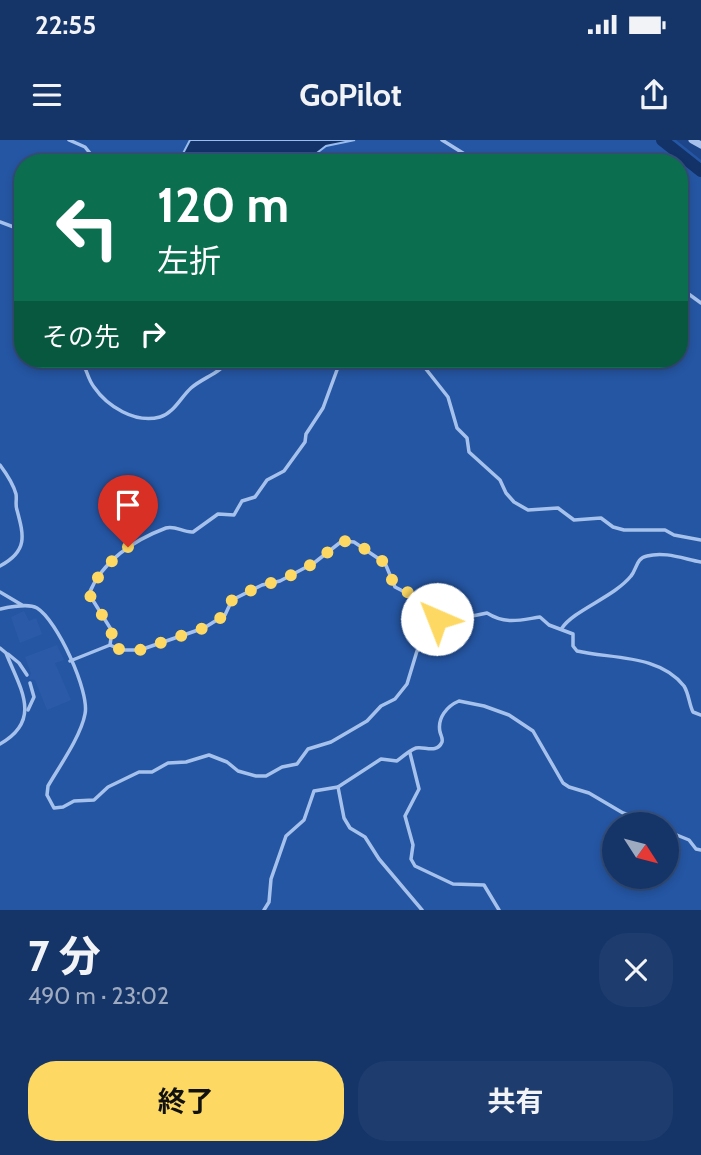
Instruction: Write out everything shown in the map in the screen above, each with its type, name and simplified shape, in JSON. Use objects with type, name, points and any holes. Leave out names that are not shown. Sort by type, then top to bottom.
[{"type":"street","points":[[692,140],[701,145]]},
{"type":"lane","points":[[69,140],[85,147],[91,154]]},
{"type":"lane","points":[[442,140],[465,154]]},
{"type":"lane","points":[[88,368],[91,383],[100,396],[120,411],[140,417],[159,417],[172,410],[194,385],[218,369]]},
{"type":"lane","points":[[110,645],[112,631],[89,594],[102,570],[123,550],[168,527],[193,532],[218,514],[234,515],[242,501],[255,497],[267,480],[284,471],[305,442],[306,435],[323,408],[338,368]]},
{"type":"lane","points":[[425,368],[448,397],[457,428],[467,439],[469,452],[500,480],[514,502],[528,510],[558,508],[574,520],[601,518],[613,527],[624,530],[665,530],[674,535],[701,540]]},
{"type":"lane","points":[[0,465],[16,494],[23,531],[22,543],[15,555],[0,566]]},
{"type":"lane","points":[[0,609],[31,606],[50,618],[70,662],[84,690],[86,713],[70,750],[48,786],[47,795],[54,808],[74,801],[94,800],[122,779],[139,772],[152,772],[168,763],[186,762],[209,755],[227,762],[238,771],[266,776],[282,767],[297,764],[308,749],[331,741],[367,721],[381,706],[388,705],[403,691],[417,651],[426,646],[439,645],[437,619],[419,597],[395,587],[385,563],[355,542],[342,541],[314,563],[280,581],[262,585],[232,600],[225,615],[204,628],[140,650],[121,650],[110,645],[70,662]]},
{"type":"lane","points":[[562,628],[567,621],[609,597],[631,576],[639,560],[646,556],[672,555],[701,562]]},
{"type":"lane","points":[[0,592],[23,607]]},
{"type":"lane","points":[[437,619],[453,620],[487,613],[497,619],[511,622],[540,617],[549,625],[573,634],[573,646],[577,651],[616,655],[663,670],[685,688],[691,707],[701,715]]},
{"type":"lane","points":[[0,648],[19,663],[27,675]]},
{"type":"lane","points":[[6,653],[26,704],[26,713]]},
{"type":"lane","points":[[0,744],[17,732],[34,697],[30,682]]},
{"type":"lane","points":[[264,910],[269,902],[271,879],[286,836],[304,820],[314,791],[338,787],[380,759],[397,761],[416,748],[433,749],[440,745],[443,740],[439,725],[446,709],[459,701],[509,715],[533,731],[563,783],[589,793],[621,812]]},
{"type":"lane","points":[[410,752],[419,789],[405,816],[413,845],[411,859],[415,866],[453,884],[484,885],[499,910]]},
{"type":"lane","points":[[338,787],[344,818],[350,828],[365,837],[379,859],[422,910]]},
{"type":"lane","points":[[679,836],[701,850]]},
{"type":"shaded area","points":[[0,140],[676,140],[701,160],[701,910],[0,910]]},
{"type":"shaded area","points":[[190,140],[355,140],[326,146],[316,154],[183,154]]},
{"type":"building","points":[[24,611],[29,621],[36,618],[42,634],[20,643],[11,617]]},
{"type":"building","points":[[57,645],[64,660],[55,663],[71,700],[47,710],[35,680],[29,679],[31,673],[25,657]]},
{"type":"waterway","points":[[662,140],[680,154]]},
{"type":"waterway","points":[[688,161],[701,171]]},
{"type":"route","points":[[128,547],[102,570],[89,594],[112,631],[110,645],[121,650],[140,650],[221,620],[232,600],[262,585],[280,581],[314,563],[342,541],[355,542],[385,563],[390,569],[395,587],[419,597],[434,612],[437,619]]}]
